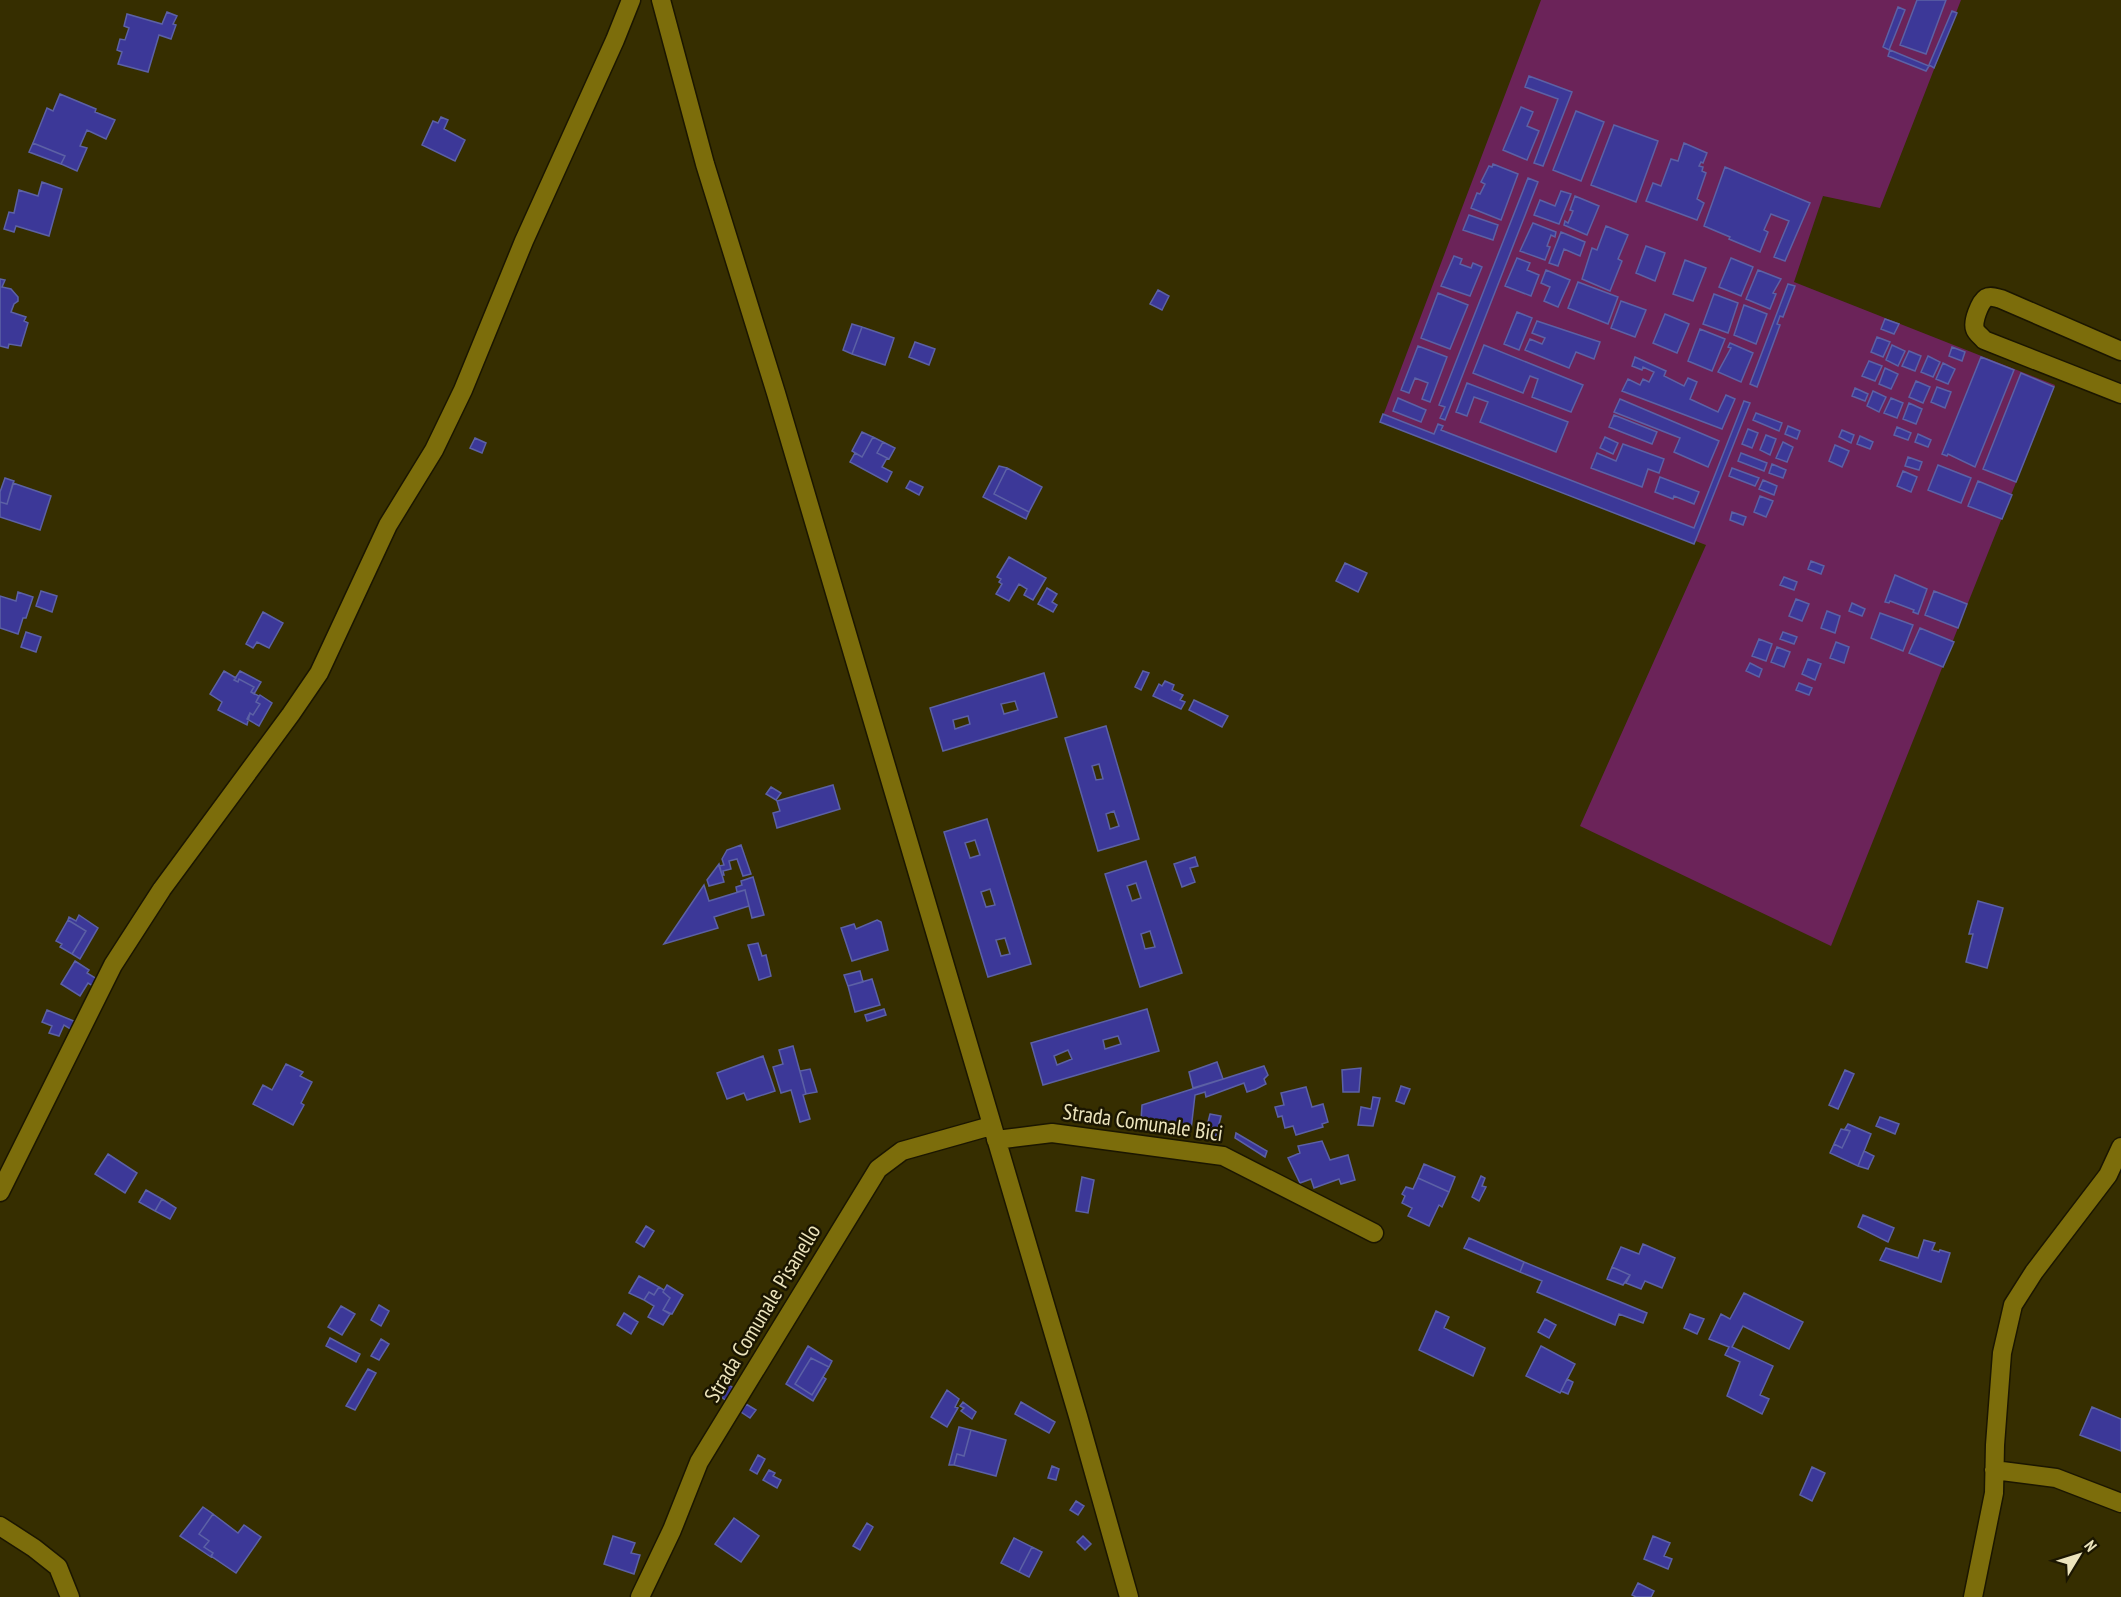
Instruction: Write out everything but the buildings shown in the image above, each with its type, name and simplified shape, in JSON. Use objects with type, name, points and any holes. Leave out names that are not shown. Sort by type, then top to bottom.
[{"type":"street","points":[[0,1192],[113,964],[162,890],[319,673],[388,525],[434,450],[463,390],[524,241],[592,93],[630,0]]},
{"type":"street","points":[[661,0],[705,164],[780,404],[1129,1597]]},
{"type":"street","points":[[2121,351],[2001,299],[1991,297],[1985,298],[1974,323],[1975,329],[1984,340],[2121,394]]},
{"type":"street","name":"Strada Comunale Bici","points":[[994,1133],[1052,1133],[1223,1156],[1374,1233]]},
{"type":"street","name":"Strada Comunale Pisanello","points":[[640,1597],[672,1530],[699,1462],[878,1169],[902,1151],[994,1133]]},
{"type":"street","points":[[1972,1597],[1994,1494],[2002,1353],[2013,1305],[2034,1272],[2108,1175],[2121,1147]]},
{"type":"street","points":[[1994,1470],[2056,1478],[2121,1503]]},
{"type":"street","points":[[0,1526],[58,1567],[70,1597]]},
{"type":"shaded area","points":[[1541,0],[1961,0],[1880,208],[1823,196],[1794,282],[2055,385],[1831,946],[1580,826],[1706,545],[1381,421]]}]
